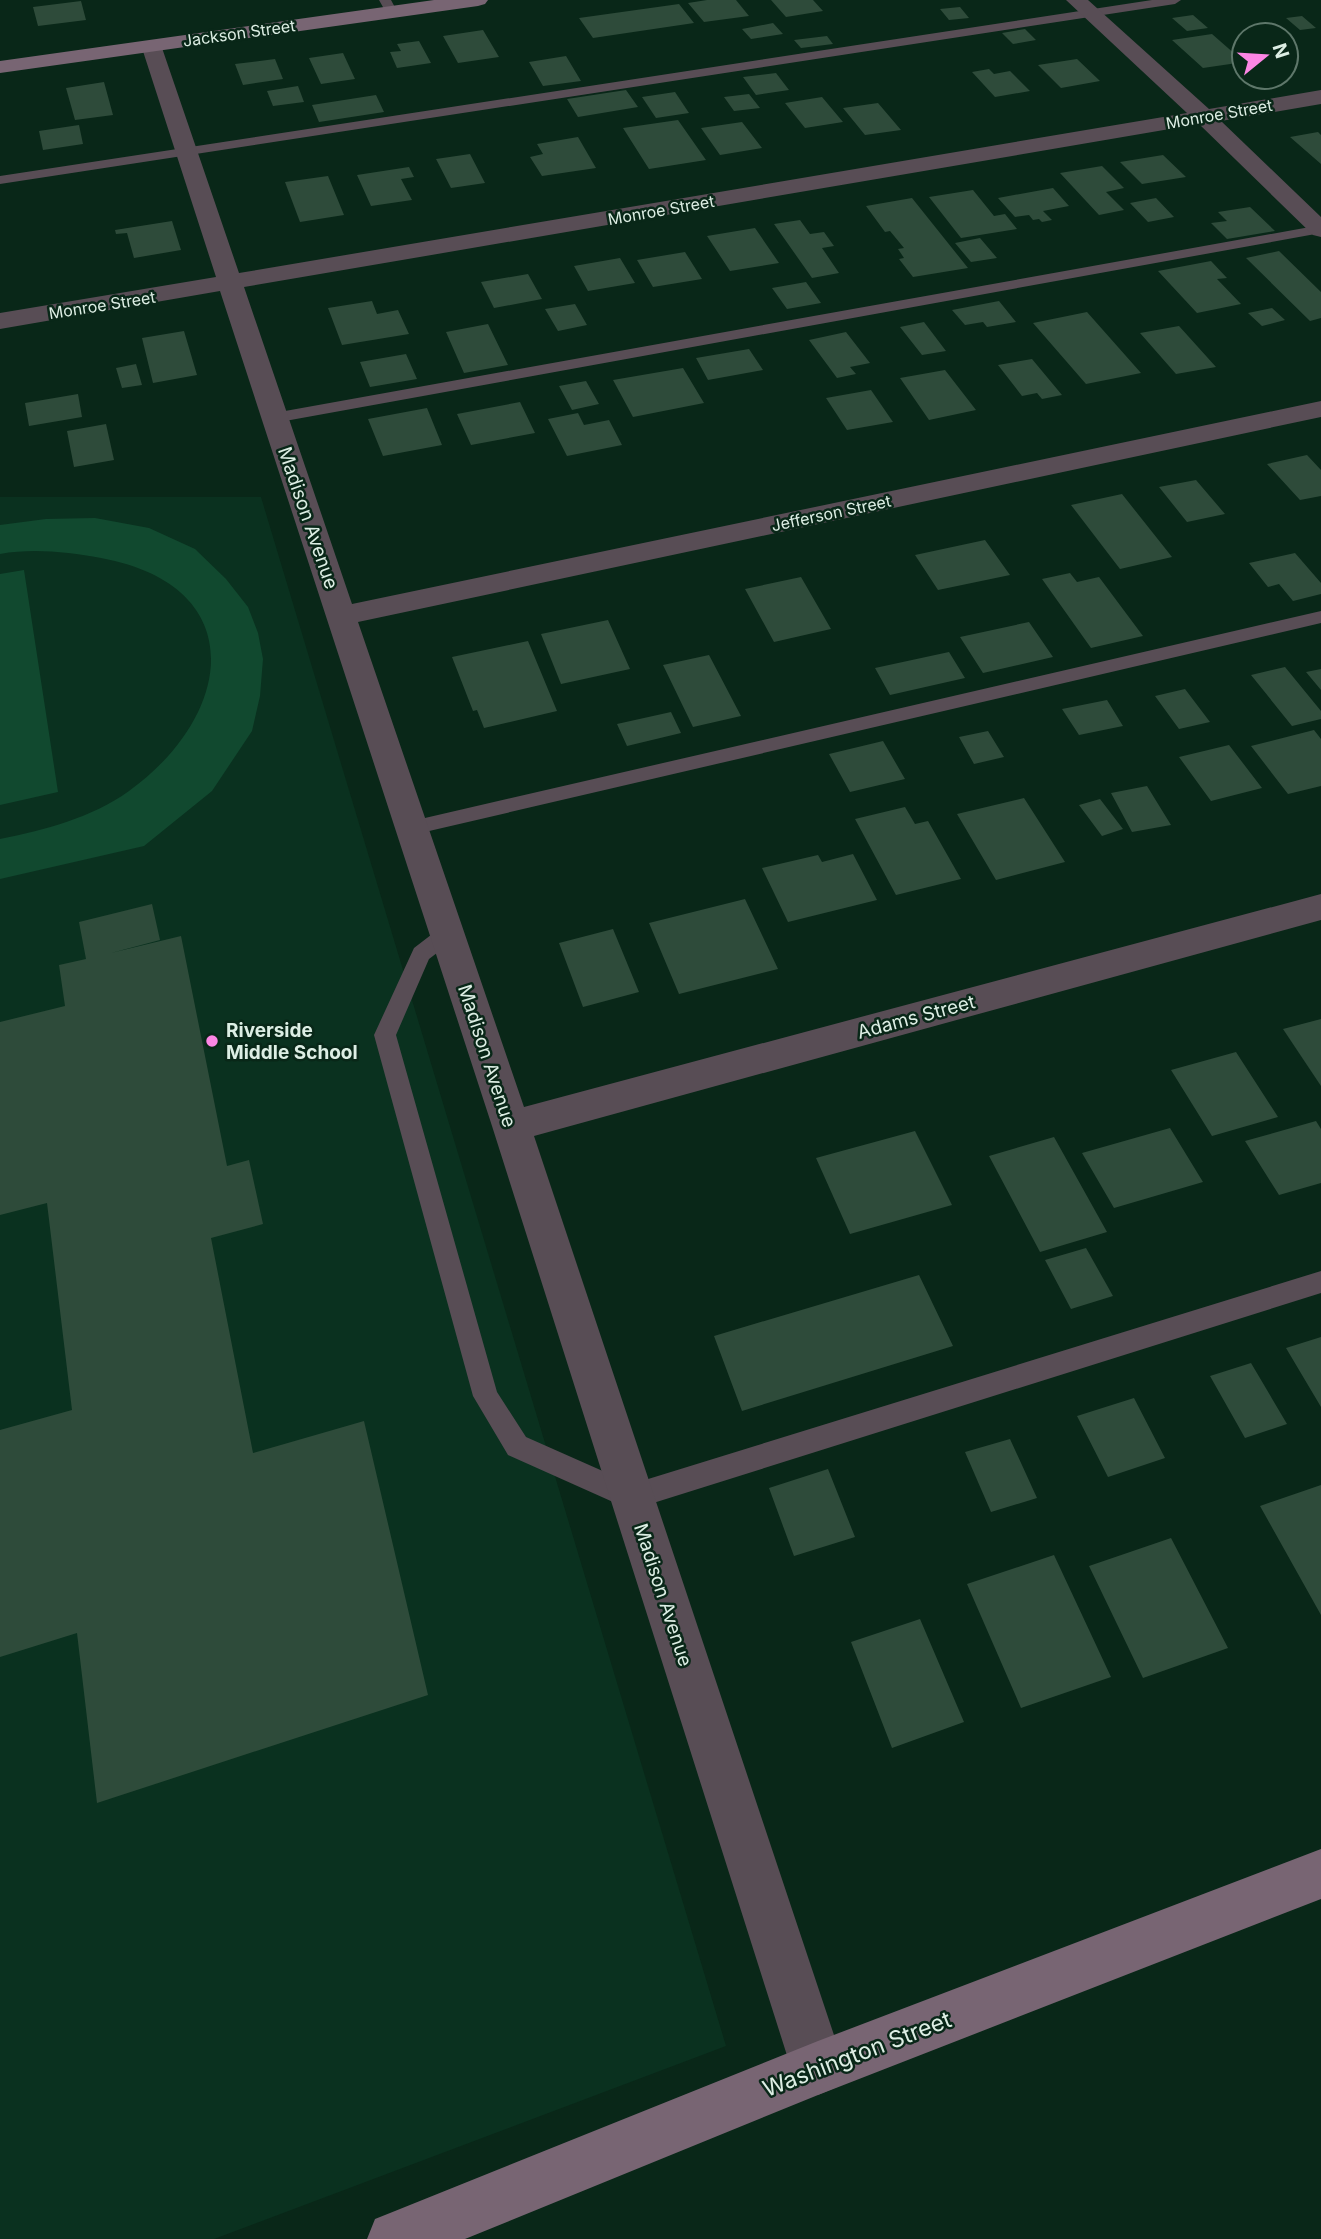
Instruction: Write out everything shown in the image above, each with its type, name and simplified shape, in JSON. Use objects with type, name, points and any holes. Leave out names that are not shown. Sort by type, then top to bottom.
[{"type":"street","name":"Jackson Street","points":[[0,67],[388,7],[478,0]]},
{"type":"street","points":[[1083,7],[1321,229]]},
{"type":"street","name":"Madison Avenue","points":[[151,45],[511,1126],[818,2068]]},
{"type":"street","name":"Monroe Street","points":[[0,321],[1321,97]]},
{"type":"street","name":"Jefferson Street","points":[[342,616],[1321,409]]},
{"type":"street","name":"Adams Street","points":[[511,1126],[1321,907]]},
{"type":"street","name":"Washington Street","points":[[395,2239],[818,2068],[1321,1874]]},
{"type":"lane","points":[[0,180],[185,153],[1083,7],[1175,0]]},
{"type":"lane","points":[[274,418],[1321,229]]},
{"type":"lane","points":[[412,828],[1321,617]]},
{"type":"lane","points":[[447,934],[421,954],[385,1035],[486,1396],[517,1446],[631,1497],[1321,1282]]},
{"type":"shaded area","name":"Riverside Middle School","points":[[0,497],[261,497],[726,2046],[214,2239],[0,2239]]},
{"type":"shaded area","points":[[95,518],[149,528],[195,549],[226,579],[248,607],[258,633],[263,659],[260,696],[252,731],[212,791],[144,846],[0,879],[0,839],[67,822],[99,809],[129,791],[164,760],[190,726],[206,691],[211,656],[204,624],[184,596],[150,573],[101,558],[76,554],[25,551],[0,554],[0,525],[46,519]]},
{"type":"shaded area","points":[[24,570],[58,792],[0,805],[0,574]]},
{"type":"building","points":[[736,0],[749,16],[704,22],[688,3]]},
{"type":"building","points":[[771,0],[813,0],[823,11],[786,17]]},
{"type":"building","points":[[81,1],[86,20],[38,26],[33,7]]},
{"type":"building","points":[[679,4],[694,23],[593,38],[579,18]]},
{"type":"building","points":[[960,7],[969,18],[949,20],[940,9]]},
{"type":"building","points":[[1193,15],[1208,28],[1187,31],[1172,18]]},
{"type":"building","points":[[1302,16],[1316,28],[1300,30],[1300,21],[1290,21],[1286,18]]},
{"type":"building","points":[[773,23],[783,34],[751,39],[742,29]]},
{"type":"building","points":[[1025,29],[1036,40],[1013,44],[1002,33]]},
{"type":"building","points":[[483,30],[499,57],[458,63],[443,36]]},
{"type":"building","points":[[1212,34],[1230,50],[1230,64],[1203,68],[1172,40]]},
{"type":"building","points":[[827,36],[833,44],[801,48],[794,40]]},
{"type":"building","points":[[419,41],[431,63],[397,68],[390,52],[401,51],[397,44]]},
{"type":"building","points":[[343,53],[355,79],[321,84],[309,58]]},
{"type":"building","points":[[566,56],[581,81],[543,86],[529,62]]},
{"type":"building","points":[[275,59],[283,79],[243,85],[235,64]]},
{"type":"building","points":[[1077,59],[1100,81],[1061,88],[1038,65]]},
{"type":"building","points":[[989,69],[994,74],[1010,71],[1030,91],[995,97],[972,72]]},
{"type":"building","points":[[776,73],[789,90],[756,95],[743,77]]},
{"type":"building","points":[[104,82],[113,115],[75,120],[66,88]]},
{"type":"building","points":[[298,86],[304,102],[273,106],[267,91]]},
{"type":"building","points":[[626,90],[638,107],[578,117],[567,99]]},
{"type":"building","points":[[675,92],[689,113],[656,118],[642,97]]},
{"type":"building","points":[[749,94],[760,108],[734,111],[724,97]]},
{"type":"building","points":[[376,95],[384,112],[319,122],[312,105]]},
{"type":"building","points":[[822,97],[843,122],[805,128],[785,103]]},
{"type":"building","points":[[878,103],[901,130],[865,135],[843,108]]},
{"type":"building","points":[[678,120],[706,160],[649,169],[623,128]]},
{"type":"building","points":[[742,122],[762,148],[720,155],[701,128]]},
{"type":"building","points":[[79,125],[83,144],[43,150],[39,131]]},
{"type":"building","points":[[1318,132],[1321,135],[1321,164],[1290,137]]},
{"type":"building","points":[[578,137],[596,168],[542,176],[530,157],[543,154],[537,144]]},
{"type":"building","points":[[470,154],[485,183],[451,188],[436,159]]},
{"type":"building","points":[[1163,155],[1186,177],[1142,184],[1120,162]]},
{"type":"building","points":[[1102,166],[1124,188],[1106,192],[1124,210],[1099,215],[1060,173]]},
{"type":"building","points":[[409,167],[414,177],[401,179],[412,200],[371,206],[357,175]]},
{"type":"building","points":[[328,176],[344,215],[300,222],[285,182]]},
{"type":"building","points":[[1053,188],[1069,206],[1043,211],[1052,220],[1042,222],[1039,219],[1033,220],[1029,215],[1015,217],[998,198]]},
{"type":"building","points":[[973,190],[994,216],[1005,214],[1017,229],[961,238],[929,197]]},
{"type":"building","points":[[912,198],[968,268],[913,277],[899,259],[904,258],[898,249],[904,248],[890,231],[885,232],[866,206]]},
{"type":"building","points":[[1156,198],[1174,217],[1148,222],[1130,203]]},
{"type":"building","points":[[1250,207],[1275,231],[1227,239],[1211,223],[1227,221],[1218,212]]},
{"type":"building","points":[[800,220],[810,234],[824,232],[834,246],[822,248],[839,273],[812,278],[774,224]]},
{"type":"building","points":[[172,221],[181,250],[134,258],[127,233],[116,234],[115,230]]},
{"type":"building","points":[[755,228],[779,263],[730,271],[707,236]]},
{"type":"building","points":[[980,238],[997,258],[971,262],[955,243]]},
{"type":"building","points":[[1279,251],[1321,292],[1321,318],[1310,321],[1246,258]]},
{"type":"building","points":[[685,252],[702,279],[653,287],[637,260]]},
{"type":"building","points":[[620,258],[635,283],[588,291],[574,266]]},
{"type":"building","points":[[1211,261],[1227,278],[1217,279],[1241,304],[1197,313],[1158,271]]},
{"type":"building","points":[[528,274],[542,299],[494,308],[481,282]]},
{"type":"building","points":[[806,282],[821,303],[787,309],[772,288]]},
{"type":"building","points":[[372,301],[377,314],[398,310],[409,334],[342,345],[328,308]]},
{"type":"building","points":[[999,301],[1016,322],[987,327],[983,322],[965,325],[952,310]]},
{"type":"building","points":[[575,304],[587,325],[558,331],[545,309]]},
{"type":"building","points":[[1272,308],[1285,320],[1262,326],[1248,313]]},
{"type":"building","points":[[1087,312],[1141,373],[1086,384],[1033,323]]},
{"type":"building","points":[[924,322],[946,351],[922,355],[900,327]]},
{"type":"building","points":[[488,324],[508,365],[464,373],[446,332]]},
{"type":"building","points":[[1179,326],[1216,367],[1176,374],[1140,333]]},
{"type":"building","points":[[184,331],[197,375],[153,383],[142,338]]},
{"type":"building","points":[[846,332],[870,363],[850,367],[856,374],[837,378],[809,340]]},
{"type":"building","points":[[749,349],[763,370],[708,380],[696,358]]},
{"type":"building","points":[[406,354],[417,379],[370,387],[360,362]]},
{"type":"building","points":[[1032,359],[1062,395],[1042,399],[1037,393],[1022,396],[998,365]]},
{"type":"building","points":[[136,364],[142,385],[122,388],[116,368]]},
{"type":"building","points":[[683,368],[704,403],[633,417],[613,380]]},
{"type":"building","points":[[945,370],[976,410],[929,420],[900,378]]},
{"type":"building","points":[[586,381],[599,404],[572,410],[559,386]]},
{"type":"building","points":[[871,390],[893,422],[847,430],[826,398]]},
{"type":"building","points":[[78,394],[82,417],[29,426],[25,403]]},
{"type":"building","points":[[520,402],[535,433],[471,445],[457,414]]},
{"type":"building","points":[[427,408],[442,445],[383,456],[368,419]]},
{"type":"building","points":[[578,413],[584,425],[609,420],[622,445],[567,456],[548,419]]},
{"type":"building","points":[[106,424],[114,460],[74,467],[67,431]]},
{"type":"building","points":[[1307,455],[1321,470],[1321,496],[1300,500],[1267,464]]},
{"type":"building","points":[[1196,480],[1225,514],[1187,522],[1159,487]]},
{"type":"building","points":[[1122,494],[1172,557],[1120,569],[1071,505]]},
{"type":"building","points":[[985,540],[1010,575],[938,590],[915,555]]},
{"type":"building","points":[[1295,553],[1321,583],[1321,594],[1293,601],[1279,584],[1268,587],[1249,563]]},
{"type":"building","points":[[1070,573],[1077,582],[1099,577],[1143,636],[1091,648],[1042,579]]},
{"type":"building","points":[[801,577],[831,629],[774,642],[745,589]]},
{"type":"building","points":[[608,620],[630,669],[561,684],[541,634]]},
{"type":"building","points":[[1029,622],[1053,657],[983,673],[960,637]]},
{"type":"building","points":[[528,641],[557,711],[484,728],[477,710],[473,711],[452,657]]},
{"type":"building","points":[[949,652],[965,678],[890,695],[875,668]]},
{"type":"building","points":[[709,655],[741,716],[693,727],[663,665]]},
{"type":"building","points":[[1285,667],[1321,711],[1321,719],[1292,726],[1251,675]]},
{"type":"building","points":[[1321,669],[1321,690],[1306,672]]},
{"type":"building","points":[[1185,689],[1210,722],[1179,729],[1155,696]]},
{"type":"building","points":[[1107,700],[1123,726],[1079,735],[1062,709]]},
{"type":"building","points":[[671,712],[681,733],[627,746],[617,724]]},
{"type":"building","points":[[1314,730],[1321,739],[1321,786],[1288,794],[1251,746]]},
{"type":"building","points":[[988,731],[1004,757],[974,764],[959,737]]},
{"type":"building","points":[[883,741],[905,779],[850,792],[829,754]]},
{"type":"building","points":[[1229,745],[1262,788],[1211,801],[1179,757]]},
{"type":"building","points":[[1147,786],[1171,825],[1132,832],[1111,793]]},
{"type":"building","points":[[1024,798],[1065,862],[996,880],[957,814]]},
{"type":"building","points":[[1100,799],[1123,829],[1102,836],[1079,805]]},
{"type":"building","points":[[905,807],[915,824],[928,821],[961,879],[896,895],[855,819]]},
{"type":"building","points":[[853,854],[877,900],[788,922],[762,868],[818,855],[822,862]]},
{"type":"building","points":[[745,899],[778,969],[679,994],[649,923]]},
{"type":"building","points":[[152,904],[160,940],[111,953],[181,936],[227,1166],[249,1160],[263,1224],[211,1238],[253,1453],[364,1421],[428,1695],[97,1803],[77,1633],[0,1657],[0,1430],[72,1410],[47,1203],[0,1215],[0,1022],[65,1006],[59,965],[86,959],[79,922]]},
{"type":"building","points":[[613,929],[639,992],[583,1007],[559,943]]},
{"type":"building","points":[[1321,1019],[1321,1086],[1283,1029]]},
{"type":"building","points":[[1236,1052],[1278,1117],[1212,1136],[1171,1070]]},
{"type":"building","points":[[1316,1121],[1321,1129],[1321,1183],[1279,1195],[1245,1141]]},
{"type":"building","points":[[1170,1128],[1203,1182],[1114,1208],[1082,1153]]},
{"type":"building","points":[[915,1131],[952,1205],[850,1234],[816,1158]]},
{"type":"building","points":[[1054,1137],[1107,1232],[1040,1252],[989,1156]]},
{"type":"building","points":[[1086,1248],[1113,1296],[1071,1309],[1045,1260]]},
{"type":"building","points":[[919,1275],[953,1346],[742,1411],[714,1336]]},
{"type":"building","points":[[1321,1337],[1321,1407],[1286,1348]]},
{"type":"building","points":[[1251,1363],[1287,1424],[1245,1438],[1210,1376]]},
{"type":"building","points":[[1134,1398],[1165,1458],[1108,1477],[1077,1416]]},
{"type":"building","points":[[1010,1439],[1037,1498],[991,1512],[965,1452]]},
{"type":"building","points":[[828,1469],[855,1537],[794,1556],[769,1488]]},
{"type":"building","points":[[1321,1485],[1321,1615],[1260,1506]]},
{"type":"building","points":[[1171,1538],[1228,1648],[1143,1678],[1089,1566]]},
{"type":"building","points":[[1054,1555],[1111,1677],[1021,1708],[967,1584]]},
{"type":"building","points":[[920,1619],[964,1722],[892,1748],[851,1642]]},
{"type":"place","name":"Riverside Middle School","points":[[212,1041]]}]
